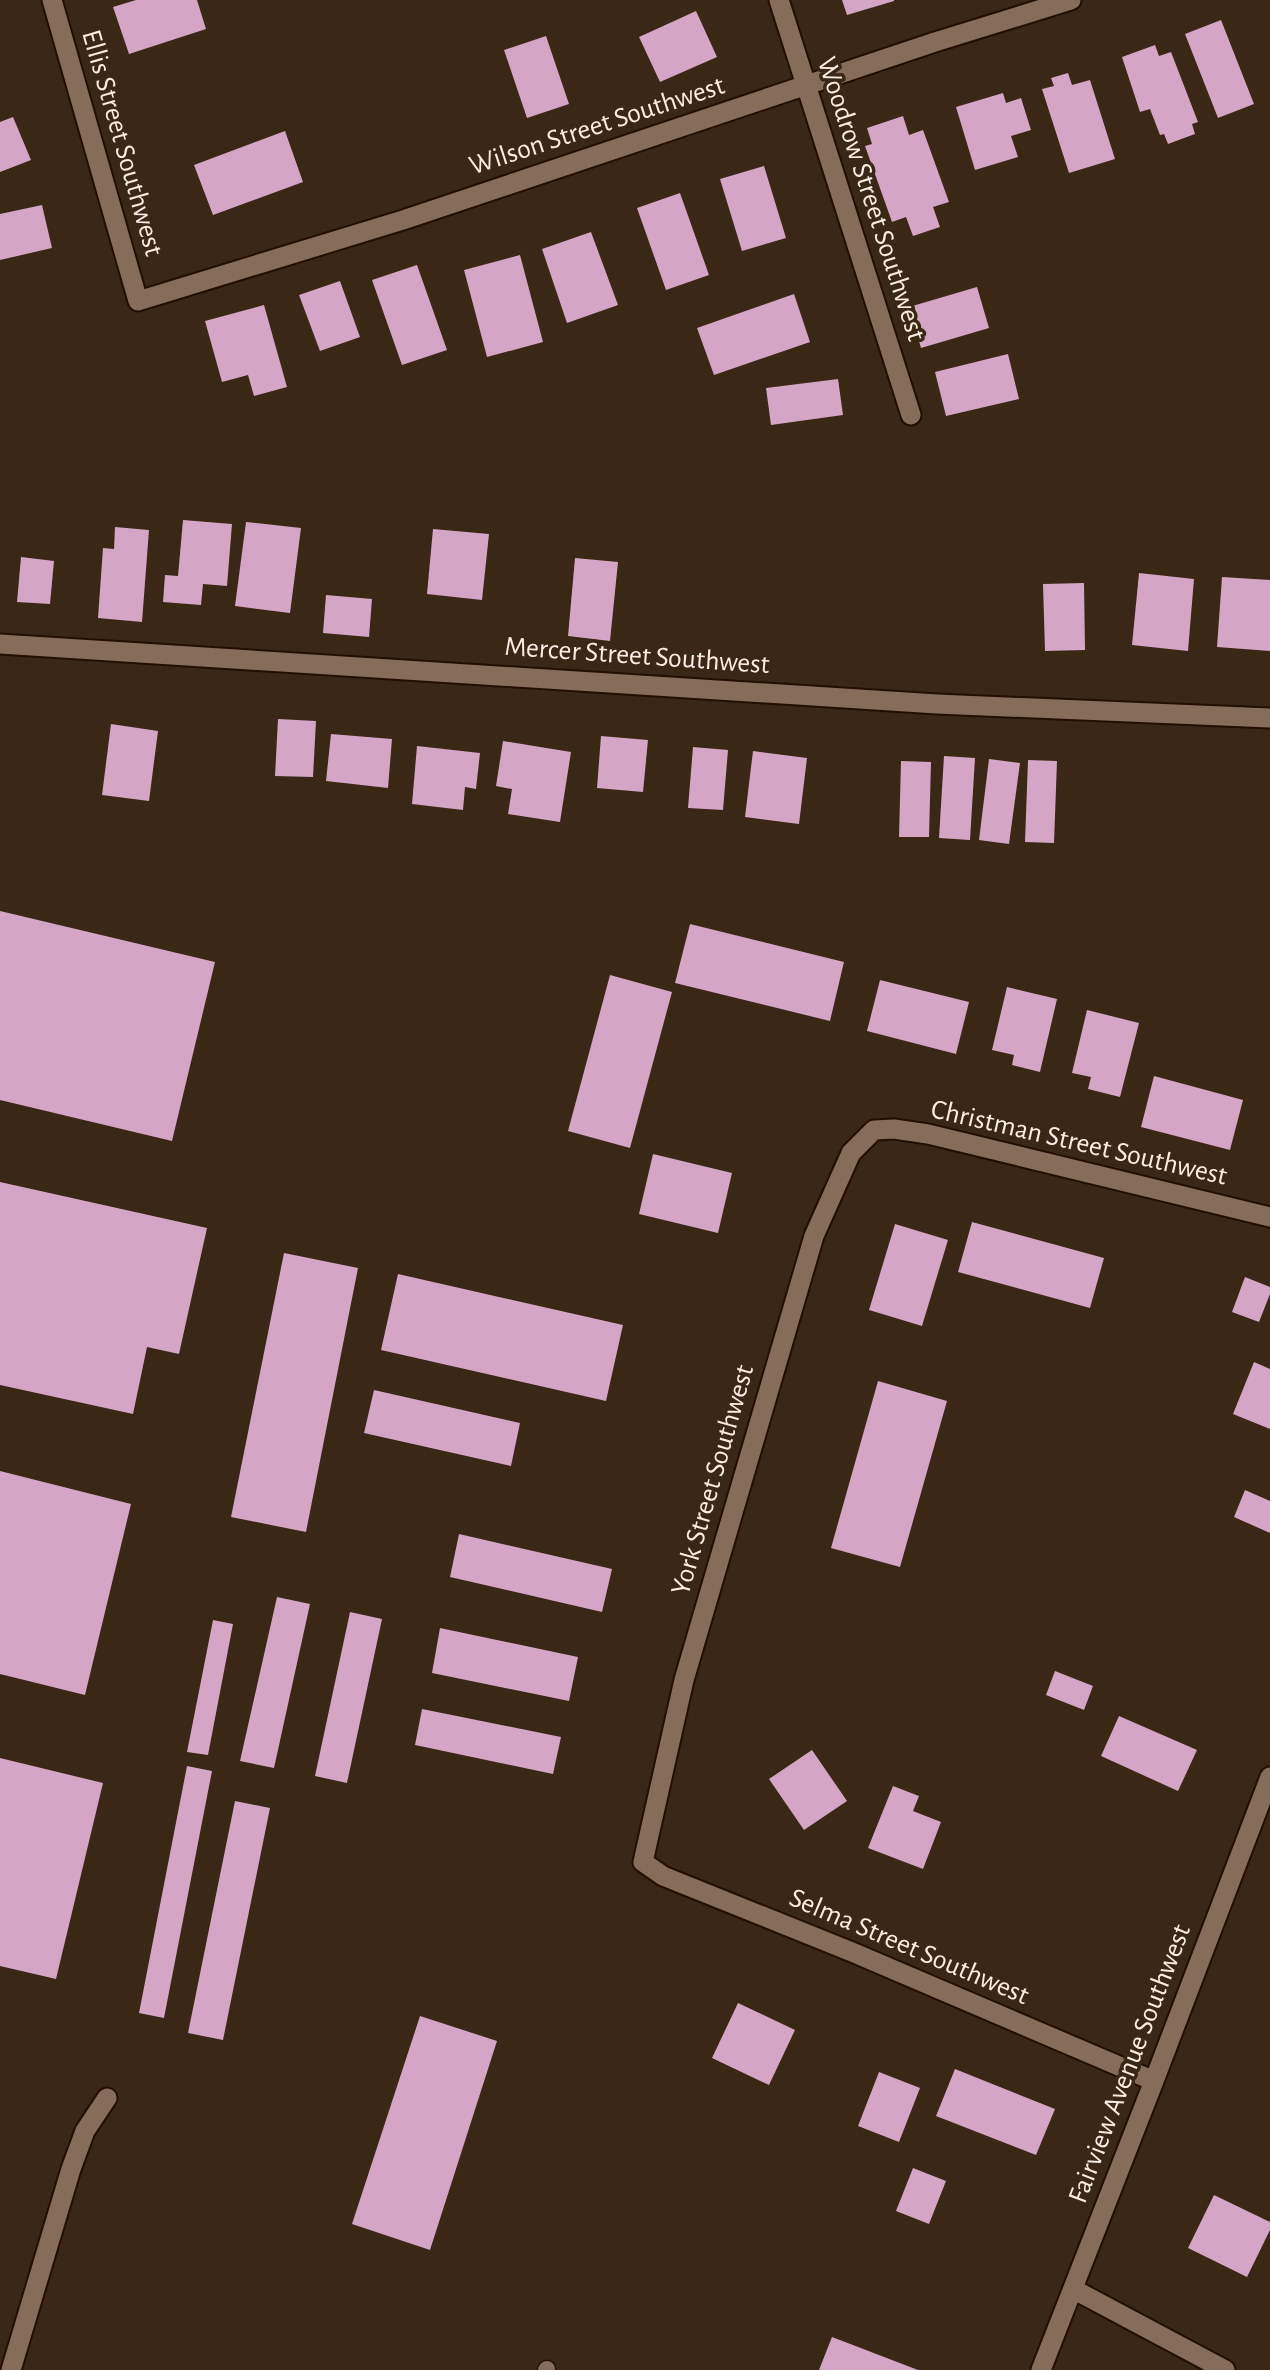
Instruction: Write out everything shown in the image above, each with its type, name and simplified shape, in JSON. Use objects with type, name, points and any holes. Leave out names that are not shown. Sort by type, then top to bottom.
[{"type":"street","name":"Ellis Street Southwest","points":[[52,0],[138,301]]},
{"type":"street","name":"Woodrow Street Southwest","points":[[779,0],[911,415]]},
{"type":"street","name":"Wilson Street Southwest","points":[[138,301],[403,220],[935,42],[1072,0]]},
{"type":"street","name":"Mercer Street Southwest","points":[[0,644],[937,704],[1270,718]]},
{"type":"street","name":"Christman Street Southwest","points":[[874,1130],[894,1129],[928,1134],[1270,1217]]},
{"type":"street","name":"York Street Southwest","points":[[643,1862],[684,1680],[814,1236],[850,1153],[874,1130]]},
{"type":"street","name":"Fairview Avenue Southwest","points":[[1041,2370],[1154,2081],[1262,1821],[1270,1777]]},
{"type":"street","name":"Selma Street Southwest","points":[[643,1862],[663,1876],[852,1952],[1154,2081]]},
{"type":"street","points":[[11,2370],[71,2169],[85,2132],[107,2098]]},
{"type":"street","points":[[1073,2289],[1225,2370]]},
{"type":"building","points":[[136,0],[197,0],[206,29],[129,54],[113,7]]},
{"type":"building","points":[[842,0],[894,0],[894,1],[847,15]]},
{"type":"building","points":[[696,11],[717,57],[660,82],[639,37]]},
{"type":"building","points":[[1221,20],[1254,104],[1218,118],[1185,34]]},
{"type":"building","points":[[546,36],[569,104],[527,118],[504,50]]},
{"type":"building","points":[[1155,45],[1159,56],[1171,52],[1198,122],[1192,124],[1195,134],[1168,144],[1164,134],[1160,135],[1150,109],[1140,112],[1122,57]]},
{"type":"building","points":[[1068,73],[1072,85],[1090,80],[1115,159],[1069,173],[1042,89],[1054,86],[1051,78]]},
{"type":"building","points":[[1003,93],[1006,103],[1021,98],[1031,130],[1011,136],[1018,157],[975,170],[956,107]]},
{"type":"building","points":[[903,116],[909,135],[923,130],[949,202],[933,207],[940,227],[913,236],[906,217],[892,222],[865,146],[872,144],[867,128]]},
{"type":"building","points":[[13,117],[31,160],[0,172],[0,122]]},
{"type":"building","points":[[285,131],[303,182],[213,215],[194,165]]},
{"type":"building","points":[[764,166],[786,238],[742,251],[720,179]]},
{"type":"building","points":[[680,193],[709,275],[666,290],[637,208]]},
{"type":"building","points":[[42,205],[52,248],[0,260],[0,214]]},
{"type":"building","points":[[591,232],[618,305],[567,323],[542,249]]},
{"type":"building","points":[[520,255],[543,342],[487,357],[464,270]]},
{"type":"building","points":[[417,265],[447,350],[402,365],[372,280]]},
{"type":"building","points":[[340,281],[360,337],[320,351],[299,295]]},
{"type":"building","points":[[977,287],[989,328],[921,348],[909,307]]},
{"type":"building","points":[[794,294],[810,342],[714,375],[697,328]]},
{"type":"building","points":[[264,305],[287,387],[254,396],[248,375],[222,382],[205,321]]},
{"type":"building","points":[[1008,354],[1019,399],[946,416],[935,372]]},
{"type":"building","points":[[838,379],[843,415],[771,425],[766,388]]},
{"type":"building","points":[[183,520],[232,524],[227,586],[203,584],[201,605],[163,602],[165,575],[178,576]]},
{"type":"building","points":[[246,522],[301,528],[290,613],[235,606]]},
{"type":"building","points":[[115,527],[149,530],[142,622],[98,618],[103,548],[114,549]]},
{"type":"building","points":[[433,529],[489,534],[482,600],[427,594]]},
{"type":"building","points":[[21,557],[54,561],[50,604],[17,602]]},
{"type":"building","points":[[575,558],[618,562],[610,641],[568,636]]},
{"type":"building","points":[[1139,573],[1194,579],[1188,651],[1132,645]]},
{"type":"building","points":[[1222,577],[1270,580],[1270,651],[1217,647]]},
{"type":"building","points":[[1084,583],[1085,650],[1045,651],[1043,584]]},
{"type":"building","points":[[326,595],[372,599],[369,637],[323,633]]},
{"type":"building","points":[[278,719],[316,721],[313,777],[275,776]]},
{"type":"building","points":[[111,724],[158,731],[149,801],[102,795]]},
{"type":"building","points":[[331,734],[392,739],[388,788],[326,781]]},
{"type":"building","points":[[601,736],[648,740],[643,792],[597,788]]},
{"type":"building","points":[[503,741],[571,752],[560,822],[508,814],[512,789],[496,786]]},
{"type":"building","points":[[417,746],[480,753],[476,789],[465,787],[463,810],[412,804]]},
{"type":"building","points":[[693,747],[728,750],[723,810],[688,808]]},
{"type":"building","points":[[753,751],[807,758],[799,824],[745,817]]},
{"type":"building","points":[[944,756],[975,758],[970,840],[939,838]]},
{"type":"building","points":[[989,759],[1020,763],[1009,844],[979,840]]},
{"type":"building","points":[[1028,760],[1057,761],[1054,843],[1025,842]]},
{"type":"building","points":[[901,761],[931,762],[929,837],[899,837]]},
{"type":"building","points":[[0,911],[215,962],[172,1141],[0,1100]]},
{"type":"building","points":[[690,924],[844,962],[830,1021],[675,983]]},
{"type":"building","points":[[610,975],[672,992],[630,1148],[568,1131]]},
{"type":"building","points":[[880,980],[969,1002],[956,1054],[867,1031]]},
{"type":"building","points":[[1007,987],[1057,999],[1040,1072],[1012,1065],[1014,1055],[992,1050]]},
{"type":"building","points":[[1087,1010],[1139,1023],[1120,1097],[1088,1089],[1091,1077],[1072,1073]]},
{"type":"building","points":[[1154,1076],[1243,1100],[1230,1150],[1141,1127]]},
{"type":"building","points":[[653,1154],[732,1173],[718,1233],[639,1214]]},
{"type":"building","points":[[0,1182],[207,1228],[179,1354],[147,1347],[133,1414],[0,1385]]},
{"type":"building","points":[[972,1222],[1104,1258],[1090,1308],[958,1272]]},
{"type":"building","points":[[895,1224],[948,1240],[922,1326],[869,1310]]},
{"type":"building","points":[[284,1253],[358,1268],[306,1532],[231,1517]]},
{"type":"building","points":[[398,1274],[623,1325],[606,1401],[381,1350]]},
{"type":"building","points":[[1245,1277],[1270,1287],[1259,1322],[1232,1312]]},
{"type":"building","points":[[1254,1362],[1270,1369],[1270,1429],[1233,1414]]},
{"type":"building","points":[[878,1381],[947,1401],[900,1567],[831,1548]]},
{"type":"building","points":[[374,1390],[520,1423],[511,1466],[364,1433]]},
{"type":"building","points":[[0,1471],[131,1504],[85,1695],[0,1674]]},
{"type":"building","points":[[1245,1490],[1270,1501],[1270,1533],[1234,1517]]},
{"type":"building","points":[[459,1534],[612,1569],[602,1612],[450,1577]]},
{"type":"building","points":[[277,1597],[310,1604],[274,1768],[240,1761]]},
{"type":"building","points":[[350,1612],[382,1619],[347,1783],[315,1776]]},
{"type":"building","points":[[213,1620],[233,1624],[208,1755],[187,1752]]},
{"type":"building","points":[[440,1628],[578,1657],[569,1701],[432,1673]]},
{"type":"building","points":[[1055,1671],[1093,1686],[1084,1710],[1046,1695]]},
{"type":"building","points":[[422,1709],[561,1737],[553,1774],[415,1745]]},
{"type":"building","points":[[1119,1716],[1197,1750],[1178,1791],[1101,1756]]},
{"type":"building","points":[[812,1750],[847,1801],[804,1830],[769,1779]]},
{"type":"building","points":[[0,1758],[103,1783],[56,1979],[0,1966]]},
{"type":"building","points":[[187,1766],[212,1771],[164,2018],[139,2013]]},
{"type":"building","points":[[893,1786],[919,1796],[913,1811],[941,1822],[923,1869],[868,1848]]},
{"type":"building","points":[[235,1801],[270,1808],[223,2040],[188,2033]]},
{"type":"building","points":[[738,2003],[795,2030],[769,2085],[712,2058]]},
{"type":"building","points":[[420,2016],[497,2041],[430,2250],[352,2224]]},
{"type":"building","points":[[955,2069],[1055,2109],[1036,2155],[936,2116]]},
{"type":"building","points":[[879,2072],[920,2088],[899,2142],[858,2126]]},
{"type":"building","points":[[913,2168],[946,2181],[929,2224],[896,2211]]},
{"type":"building","points":[[1214,2195],[1270,2222],[1270,2230],[1247,2277],[1188,2248]]},
{"type":"building","points":[[832,2337],[918,2370],[819,2370]]}]
